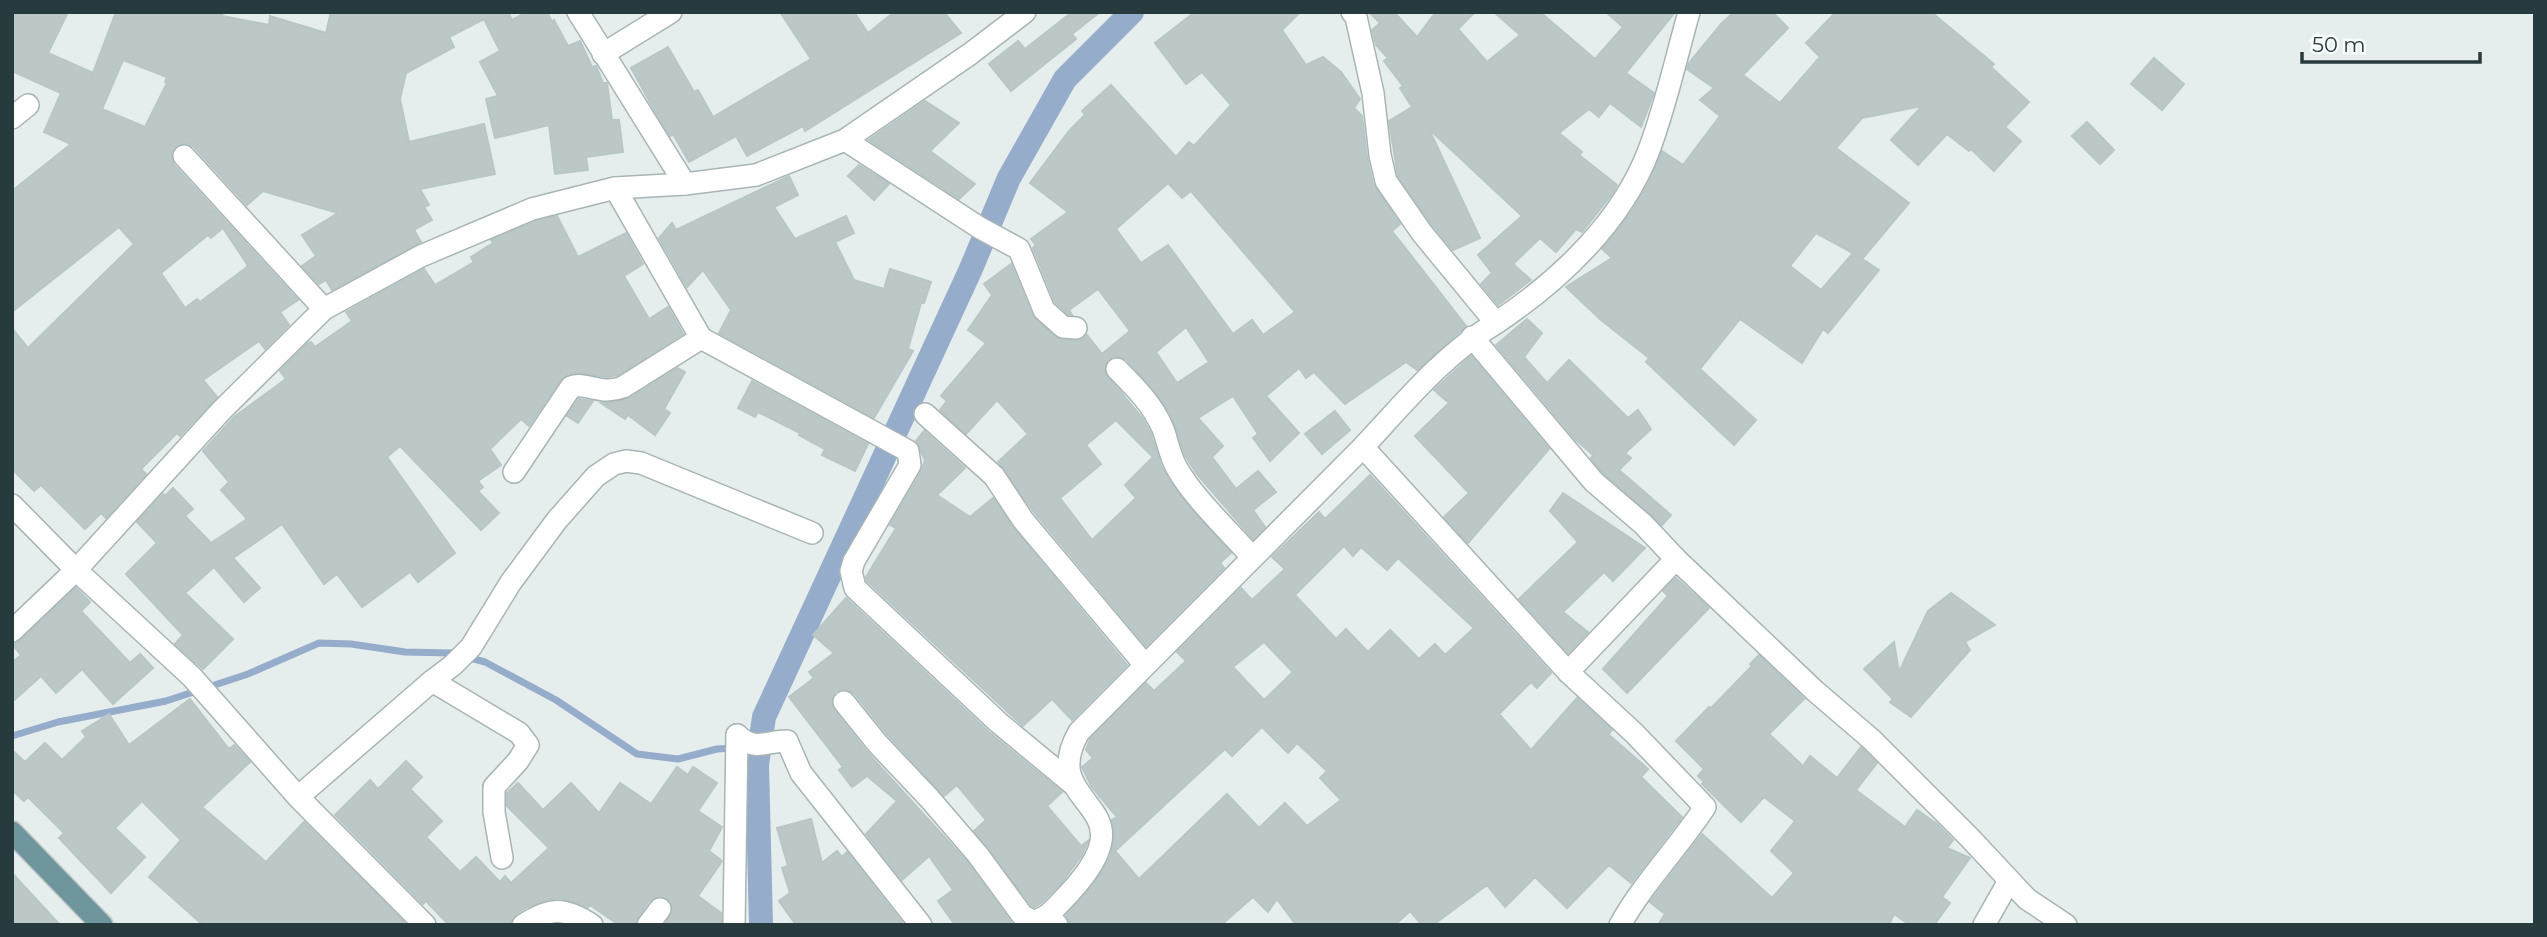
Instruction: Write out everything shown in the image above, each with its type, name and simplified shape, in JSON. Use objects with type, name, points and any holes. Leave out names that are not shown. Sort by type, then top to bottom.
[{"type":"main road","points":[[12,832],[102,925]]},
{"type":"street","points":[[578,12],[685,184]]},
{"type":"street","points":[[603,54],[671,12]]},
{"type":"street","points":[[12,631],[76,570],[221,411],[324,309],[421,256],[532,209],[615,188],[685,184],[755,175],[845,140],[970,54],[1025,12]]},
{"type":"street","points":[[1352,12],[1356,17],[1373,93],[1380,155],[1386,181],[1422,233],[1496,323]]},
{"type":"street","points":[[844,702],[877,743],[978,855],[1022,915],[1034,922],[1052,920],[1096,855],[1101,841],[1101,828],[1075,785],[1068,767],[1079,732],[1363,447],[1407,399],[1472,337],[1530,300],[1572,261],[1621,206],[1648,153],[1689,12]]},
{"type":"street","points":[[845,140],[979,228],[1019,249],[1044,310],[1063,327],[1076,328]]},
{"type":"street","points":[[184,156],[324,309]]},
{"type":"street","points":[[615,188],[701,338],[908,451],[910,465],[854,561],[852,571],[855,588],[999,723],[1075,785]]},
{"type":"street","points":[[1472,337],[1594,482],[1643,524],[1676,559],[1815,691],[1871,739],[2027,899],[2066,925]]},
{"type":"street","points":[[514,472],[571,387],[576,385],[611,391],[623,387],[701,338]]},
{"type":"street","points":[[1117,369],[1140,392],[1153,410],[1163,428],[1176,467],[1187,484],[1252,557]]},
{"type":"street","points":[[925,414],[994,476],[1023,520],[1145,665]]},
{"type":"street","points":[[1363,447],[1569,671],[1634,733],[1705,807],[1684,838],[1638,894],[1620,925]]},
{"type":"street","points":[[298,797],[471,647],[511,582],[557,520],[596,477],[614,464],[626,461],[641,463],[813,533]]},
{"type":"street","points":[[12,505],[76,570],[192,677],[298,797],[425,925]]},
{"type":"street","points":[[1569,671],[1676,559]]},
{"type":"street","points":[[432,681],[519,733],[528,745],[518,761],[494,787],[494,812],[502,858]]},
{"type":"street","points":[[734,925],[737,735],[747,743],[757,746],[774,741],[787,741],[801,773],[921,925]]},
{"type":"street","points":[[1984,925],[2010,881]]},
{"type":"street","points":[[523,925],[547,912],[555,911],[571,914],[592,925]]},
{"type":"building","points":[[12,12],[68,12],[48,53],[93,73],[116,12],[223,12],[222,16],[269,25],[270,16],[326,33],[331,12],[508,12],[512,20],[527,12],[547,12],[568,46],[580,41],[592,67],[596,66],[603,83],[607,83],[612,120],[619,120],[623,152],[586,157],[588,170],[555,174],[549,125],[495,138],[486,99],[498,96],[480,62],[500,51],[484,19],[449,37],[454,47],[406,73],[400,99],[409,142],[484,124],[495,174],[420,189],[429,205],[424,207],[432,220],[414,230],[421,242],[332,290],[326,280],[319,284],[302,266],[316,256],[302,235],[338,213],[263,191],[247,205],[194,147],[187,143],[176,146],[171,153],[174,165],[298,300],[280,312],[289,325],[265,349],[259,341],[203,380],[217,397],[180,436],[177,433],[141,469],[146,474],[106,518],[101,513],[85,529],[41,485],[34,491],[12,469],[12,328],[28,348],[134,244],[119,227],[12,312],[12,191],[71,144],[44,132],[61,93],[12,71]],"holes":[[[123,60],[167,77],[167,83],[145,127],[102,109]],[[223,228],[247,267],[200,302],[197,299],[185,308],[161,273],[208,235],[211,238]]]},
{"type":"building","points":[[780,12],[854,12],[868,33],[894,12],[944,12],[961,33],[805,131],[803,126],[747,156],[736,136],[689,162],[673,134],[670,136],[657,115],[631,68],[668,47],[694,92],[698,90],[713,117],[811,59]]},
{"type":"building","points":[[1072,12],[1100,12],[1072,34],[1076,39],[1011,91],[989,64],[1018,41],[1025,49]]},
{"type":"building","points":[[1195,12],[1300,12],[1282,30],[1306,65],[1323,57],[1341,72],[1360,99],[1354,108],[1362,116],[1373,184],[1400,224],[1392,231],[1466,326],[1417,370],[1406,362],[1345,404],[1314,372],[1306,378],[1299,368],[1266,396],[1299,433],[1270,461],[1253,438],[1258,434],[1233,396],[1198,418],[1223,446],[1212,457],[1236,489],[1258,471],[1276,492],[1253,510],[1265,527],[1253,539],[1196,473],[1185,455],[1171,415],[1153,389],[1126,359],[1114,356],[1107,360],[1105,373],[1143,419],[1151,434],[1161,466],[1174,488],[1231,553],[1220,563],[1224,568],[1146,646],[1034,512],[998,462],[1028,434],[997,400],[966,434],[940,410],[947,401],[941,396],[986,343],[968,330],[992,295],[984,284],[1011,264],[1032,315],[1055,337],[1076,341],[1087,335],[1102,354],[1130,331],[1098,289],[1069,310],[1072,315],[1055,302],[1033,248],[1036,245],[1031,239],[1068,212],[1030,183],[1069,131],[1085,115],[1082,111],[1111,85],[1176,157],[1189,142],[1194,146],[1231,105],[1202,72],[1186,84],[1155,43]],"holes":[[[1168,183],[1182,198],[1191,191],[1295,312],[1263,335],[1252,320],[1233,334],[1168,245],[1141,263],[1116,229]],[[1186,327],[1209,362],[1177,383],[1156,352]],[[1116,420],[1153,457],[1125,485],[1136,498],[1092,540],[1060,498],[1101,464],[1086,445]]]},
{"type":"building","points":[[1369,12],[1394,12],[1417,37],[1436,12],[1475,12],[1458,29],[1487,62],[1520,35],[1494,12],[1540,12],[1595,59],[1623,27],[1606,12],[1675,12],[1626,73],[1654,93],[1641,127],[1610,103],[1599,117],[1589,109],[1559,133],[1582,152],[1579,155],[1617,185],[1612,194],[1582,232],[1576,229],[1556,252],[1540,238],[1513,264],[1531,280],[1498,305],[1481,284],[1492,273],[1478,255],[1522,216],[1429,129],[1480,238],[1453,250],[1432,225],[1398,176],[1389,121],[1412,107],[1400,88],[1403,86],[1384,61],[1388,58],[1376,45],[1372,30],[1380,23]]},
{"type":"building","points":[[1734,12],[1772,12],[1788,28],[1743,75],[1780,103],[1820,57],[1806,43],[1836,12],[1931,12],[1994,64],[1991,67],[2029,102],[2005,127],[2021,141],[1994,171],[1971,149],[1969,151],[1947,134],[1918,165],[1891,140],[1922,106],[1862,118],[1836,148],[1909,203],[1863,258],[1853,253],[1879,270],[1828,333],[1823,329],[1802,363],[1740,319],[1700,369],[1756,420],[1734,445],[1646,362],[1649,358],[1601,320],[1566,287],[1612,258],[1602,249],[1634,208],[1662,151],[1683,165],[1720,116],[1700,100],[1714,88],[1687,69],[1721,24]],"holes":[[[1816,233],[1853,253],[1821,290],[1790,266]]]},
{"type":"building","points":[[2154,58],[2184,84],[2162,110],[2131,84]]},
{"type":"building","points":[[925,101],[959,123],[930,151],[975,184],[959,199],[869,140]]},
{"type":"building","points":[[2087,122],[2114,150],[2100,164],[2072,136]]},
{"type":"building","points":[[859,165],[889,184],[874,200],[848,176]]},
{"type":"building","points":[[789,176],[798,195],[774,207],[795,239],[846,216],[854,233],[835,242],[854,280],[884,289],[890,269],[931,282],[924,303],[921,303],[908,349],[913,351],[874,418],[719,333],[731,310],[703,270],[687,287],[659,238],[672,223],[676,230]]},
{"type":"building","points":[[557,216],[578,257],[626,233],[643,264],[624,276],[649,319],[668,307],[683,334],[618,375],[607,377],[576,373],[561,379],[529,426],[521,419],[490,449],[501,465],[478,481],[483,487],[478,491],[499,513],[481,530],[400,446],[387,457],[455,553],[418,582],[410,572],[362,607],[337,574],[324,584],[282,524],[233,558],[260,588],[244,602],[214,567],[185,593],[233,639],[203,669],[175,644],[183,635],[126,574],[157,543],[137,522],[163,494],[165,496],[173,488],[193,509],[185,516],[211,543],[247,519],[221,490],[229,482],[203,451],[234,417],[286,379],[280,371],[308,343],[311,342],[315,347],[352,321],[346,312],[424,269],[435,285],[474,262],[471,257],[493,243],[491,240],[536,221]]},
{"type":"building","points":[[1527,319],[1542,333],[1524,357],[1547,383],[1569,360],[1628,418],[1638,410],[1651,429],[1625,453],[1631,458],[1619,470],[1671,515],[1662,525],[1603,473],[1591,458],[1593,455],[1575,439],[1496,345]]},
{"type":"building","points":[[1471,356],[1549,449],[1468,543],[1444,517],[1469,493],[1415,436],[1449,403],[1434,390]]},
{"type":"building","points":[[678,368],[685,372],[664,409],[670,413],[655,435],[628,415],[625,419],[601,403],[630,398]]},
{"type":"building","points":[[752,381],[868,444],[855,471],[822,455],[825,449],[799,435],[800,433],[758,412],[755,417],[738,408]]},
{"type":"building","points":[[579,399],[593,401],[578,423],[567,416]]},
{"type":"building","points":[[1335,411],[1350,430],[1322,454],[1305,434]]},
{"type":"building","points":[[924,431],[965,468],[937,495],[970,517],[993,498],[1013,528],[1127,665],[1072,720],[1052,699],[1023,726],[867,581],[866,577],[896,528],[890,525],[921,472],[925,460],[916,441]]},
{"type":"building","points":[[1370,475],[1551,673],[1537,688],[1531,682],[1499,714],[1531,750],[1577,698],[1612,730],[1608,734],[1648,769],[1641,777],[1682,817],[1631,883],[1609,865],[1567,908],[1535,877],[1505,907],[1487,885],[1433,925],[1422,925],[1410,911],[1395,925],[1296,925],[1277,899],[1268,912],[1253,897],[1221,925],[1070,925],[1066,915],[1098,878],[1110,857],[1114,841],[1112,820],[1117,817],[1091,786],[1082,767],[1093,758],[1086,750],[1090,739],[1146,683],[1154,691],[1186,661],[1177,652],[1241,588],[1252,600],[1285,569],[1272,557],[1319,512],[1325,519]],"holes":[[[1344,546],[1353,556],[1361,547],[1387,570],[1398,558],[1474,628],[1445,655],[1435,644],[1419,659],[1390,630],[1368,652],[1346,629],[1336,639],[1295,595]],[[1264,642],[1293,672],[1264,700],[1233,667]],[[1262,727],[1288,753],[1297,743],[1327,771],[1320,778],[1341,800],[1307,826],[1285,803],[1259,828],[1227,794],[1139,879],[1115,851],[1225,749],[1232,756]]]},
{"type":"building","points":[[1563,493],[1645,548],[1613,581],[1604,572],[1563,612],[1588,632],[1568,653],[1519,599],[1578,542],[1550,511]]},
{"type":"building","points":[[1676,578],[1709,608],[1627,693],[1603,669],[1668,596],[1663,591]]},
{"type":"building","points":[[76,588],[90,602],[81,611],[130,663],[140,654],[153,668],[113,704],[82,669],[56,693],[41,676],[12,702],[12,663],[21,655],[12,644],[21,640]]},
{"type":"building","points":[[1951,593],[1995,625],[1965,642],[1970,650],[1911,717],[1890,702],[1893,699],[1864,669],[1894,642],[1899,672],[1928,611]]},
{"type":"building","points":[[846,598],[990,733],[1062,792],[1047,806],[1081,846],[1088,841],[1082,855],[1062,882],[1034,907],[974,831],[986,820],[957,785],[944,796],[887,734],[854,693],[843,689],[835,692],[831,703],[834,710],[867,752],[968,863],[1011,922],[1007,925],[955,925],[938,901],[953,890],[929,856],[902,880],[866,834],[897,801],[867,776],[852,787],[839,770],[843,767],[789,697],[814,678],[809,672],[834,653],[813,635]]},
{"type":"building","points":[[1759,655],[1804,699],[1769,734],[1803,766],[1810,756],[1837,778],[1861,747],[1877,763],[1856,790],[1905,827],[1917,810],[1953,840],[1947,848],[1970,858],[1942,897],[1950,903],[1934,925],[1910,925],[1894,914],[1889,925],[1658,925],[1665,914],[1650,902],[1702,834],[1772,898],[1794,873],[1771,851],[1795,821],[1764,797],[1741,822],[1702,784],[1704,782],[1698,776],[1704,769],[1676,741],[1752,666],[1750,664]]},
{"type":"building","points":[[190,699],[229,749],[234,745],[250,762],[202,807],[266,862],[304,822],[404,922],[402,925],[203,925],[149,877],[181,840],[142,801],[115,828],[145,857],[111,893],[59,838],[64,833],[28,797],[24,801],[12,790],[12,750],[25,762],[45,743],[62,760],[86,737],[82,731],[109,714],[129,745]]},
{"type":"building","points":[[406,761],[422,777],[410,789],[442,821],[426,837],[460,872],[476,857],[500,882],[505,876],[511,883],[549,848],[507,806],[507,793],[518,783],[543,810],[571,783],[599,813],[620,783],[651,804],[677,767],[688,775],[693,767],[717,783],[698,811],[722,827],[709,851],[722,861],[698,896],[721,913],[721,925],[665,925],[673,910],[668,899],[661,896],[649,901],[635,925],[619,925],[590,905],[588,907],[559,898],[527,907],[516,914],[510,925],[449,925],[426,901],[423,904],[335,815],[370,780],[378,789]]},
{"type":"building","points":[[811,819],[822,863],[837,851],[842,857],[847,852],[904,925],[796,925],[779,901],[790,893],[782,868],[788,866],[777,828]]},
{"type":"building","points":[[12,873],[60,925],[12,925]]},
{"type":"waterway","points":[[761,925],[757,765],[764,717],[970,271],[1009,178],[1065,79],[1132,12]]},
{"type":"waterway","points":[[12,736],[58,722],[166,701],[248,674],[319,643],[351,644],[405,652],[452,653],[485,662],[556,700],[637,754],[678,759],[717,749],[734,748]]}]
